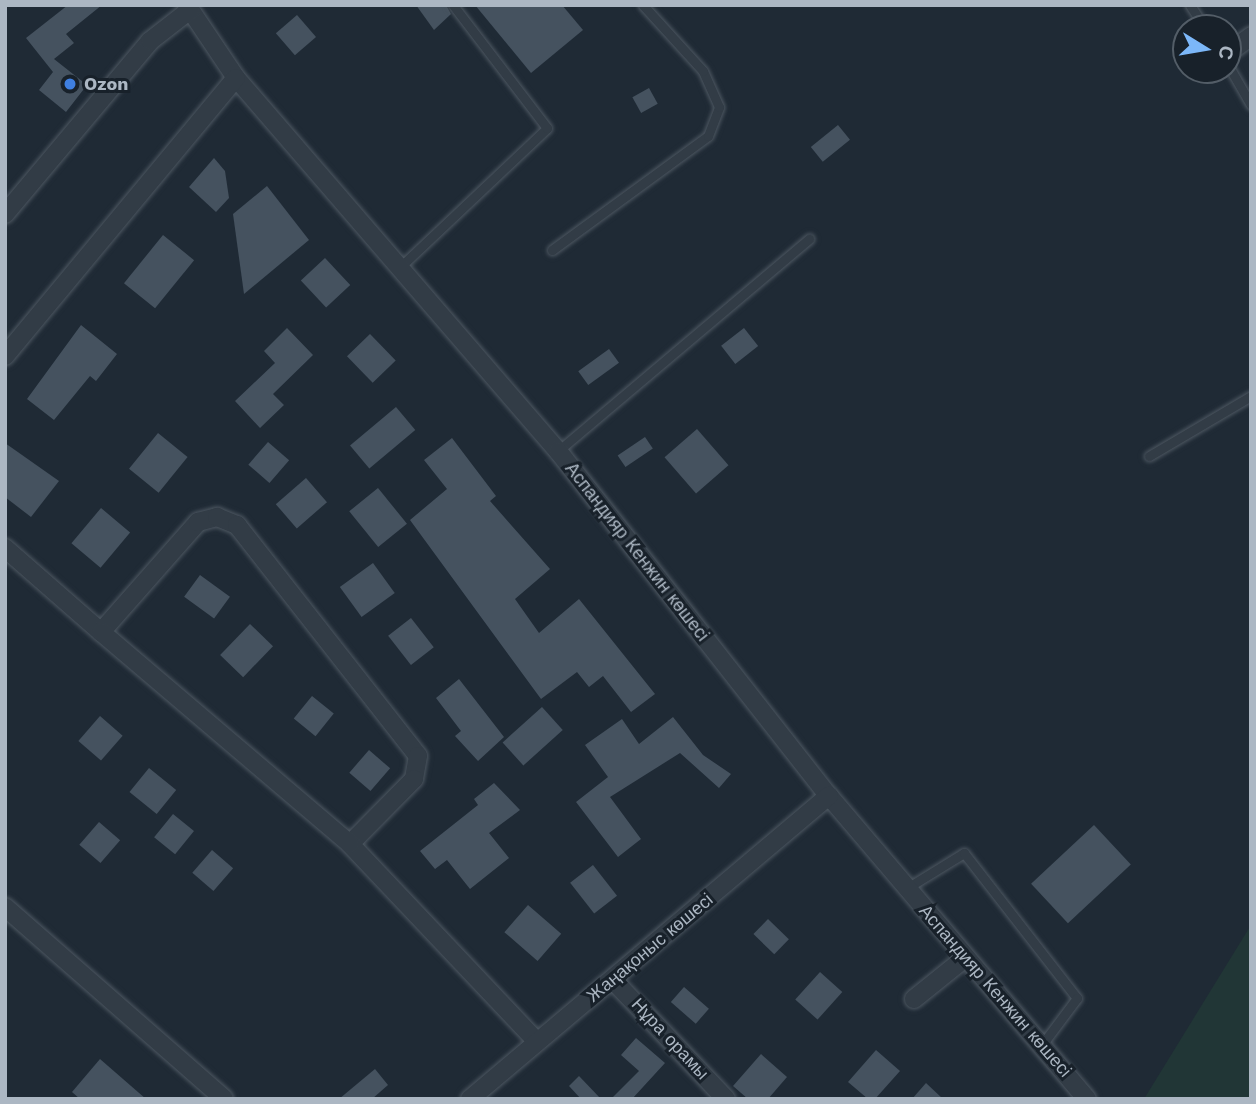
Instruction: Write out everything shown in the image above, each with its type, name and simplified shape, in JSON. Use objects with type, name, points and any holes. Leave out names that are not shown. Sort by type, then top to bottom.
[{"type":"street","name":"Аспандияр Кенжин көшесі","points":[[188,8],[236,78],[397,270],[558,451],[829,796],[1087,1099]]},
{"type":"street","points":[[5,214],[150,41],[188,8]]},
{"type":"street","points":[[5,356],[236,78]]},
{"type":"street","points":[[101,632],[198,522],[217,517],[237,525],[418,756],[414,779],[350,844]]},
{"type":"street","points":[[5,548],[350,844],[537,1042]]},
{"type":"street","name":"Жаңақоныс көшесі","points":[[470,1099],[829,796]]},
{"type":"street","points":[[5,907],[224,1099]]},
{"type":"street","points":[[914,999],[965,958]]},
{"type":"street","name":"Нұра орамы","points":[[613,980],[726,1099]]},
{"type":"lane","points":[[397,270],[547,128],[453,5]]},
{"type":"lane","points":[[552,250],[708,136],[719,107],[703,71],[643,5]]},
{"type":"lane","points":[[1239,84],[1251,105]]},
{"type":"lane","points":[[558,451],[809,239]]},
{"type":"lane","points":[[1149,456],[1251,396]]},
{"type":"lane","points":[[906,888],[964,853],[1077,998],[1041,1046]]},
{"type":"green space","points":[[1251,925],[1251,1099],[1144,1099]]},
{"type":"building","points":[[68,5],[102,5],[66,34],[74,43],[54,59],[87,85],[66,112],[39,90],[53,72],[26,38]]},
{"type":"building","points":[[416,5],[446,5],[451,14],[434,30]]},
{"type":"building","points":[[475,5],[562,5],[583,30],[531,73]]},
{"type":"building","points":[[297,15],[316,37],[295,55],[276,33]]},
{"type":"building","points":[[649,88],[658,104],[641,113],[632,97]]},
{"type":"building","points":[[838,125],[850,140],[823,162],[811,147]]},
{"type":"building","points":[[214,158],[225,171],[229,198],[216,212],[189,187]]},
{"type":"building","points":[[267,186],[309,240],[244,294],[233,214]]},
{"type":"building","points":[[163,235],[194,260],[155,308],[124,283]]},
{"type":"building","points":[[325,258],[350,285],[326,308],[301,281]]},
{"type":"building","points":[[81,325],[117,354],[96,381],[90,376],[54,420],[27,399]]},
{"type":"building","points":[[287,328],[313,355],[273,394],[284,405],[260,428],[235,401],[275,363],[264,351]]},
{"type":"building","points":[[744,328],[758,346],[735,364],[721,346]]},
{"type":"building","points":[[370,334],[396,361],[373,383],[347,356]]},
{"type":"building","points":[[609,349],[619,363],[588,385],[578,371]]},
{"type":"building","points":[[396,407],[415,430],[369,469],[350,446]]},
{"type":"building","points":[[697,429],[728,465],[696,493],[665,457]]},
{"type":"building","points":[[158,433],[188,457],[159,493],[129,469]]},
{"type":"building","points":[[645,437],[653,449],[625,467],[618,455]]},
{"type":"building","points":[[452,438],[496,496],[490,501],[550,569],[515,599],[539,633],[579,599],[655,694],[631,712],[603,676],[589,687],[577,672],[541,699],[410,520],[447,489],[424,460]]},
{"type":"building","points":[[268,442],[289,460],[269,483],[248,465]]},
{"type":"building","points":[[5,443],[59,481],[31,517],[5,497]]},
{"type":"building","points":[[306,478],[327,502],[297,528],[276,504]]},
{"type":"building","points":[[378,488],[407,524],[378,547],[349,511]]},
{"type":"building","points":[[101,508],[130,532],[101,568],[71,543]]},
{"type":"building","points":[[373,563],[395,593],[362,617],[340,587]]},
{"type":"building","points":[[200,575],[230,597],[214,619],[184,597]]},
{"type":"building","points":[[411,618],[434,647],[411,665],[388,636]]},
{"type":"building","points":[[250,624],[273,646],[243,677],[220,655]]},
{"type":"building","points":[[459,679],[504,737],[478,761],[455,736],[461,731],[436,698]]},
{"type":"building","points":[[312,696],[334,714],[316,736],[294,719]]},
{"type":"building","points":[[542,707],[563,730],[523,766],[503,742]]},
{"type":"building","points":[[100,716],[123,736],[101,761],[78,741]]},
{"type":"building","points":[[673,717],[703,755],[731,774],[719,788],[680,753],[610,797],[641,839],[618,857],[576,802],[608,777],[585,745],[622,719],[639,744]]},
{"type":"building","points":[[369,750],[390,768],[370,791],[349,773]]},
{"type":"building","points":[[149,768],[176,790],[157,814],[129,792]]},
{"type":"building","points":[[494,783],[520,810],[489,833],[509,858],[470,889],[447,860],[435,869],[420,851],[478,805],[474,799]]},
{"type":"building","points":[[173,814],[194,831],[175,854],[154,837]]},
{"type":"building","points":[[99,822],[120,840],[100,863],[79,845]]},
{"type":"building","points":[[1094,825],[1131,864],[1068,923],[1031,884]]},
{"type":"building","points":[[212,850],[233,868],[213,891],[192,873]]},
{"type":"building","points":[[593,865],[617,896],[594,914],[570,883]]},
{"type":"building","points":[[528,905],[561,934],[538,961],[504,932]]},
{"type":"building","points":[[768,919],[789,939],[774,954],[753,934]]},
{"type":"building","points":[[820,972],[842,992],[818,1020],[795,999]]},
{"type":"building","points":[[684,987],[709,1009],[696,1024],[671,1002]]},
{"type":"building","points":[[636,1038],[665,1063],[632,1099],[611,1099],[639,1071],[621,1055]]},
{"type":"building","points":[[876,1050],[900,1071],[875,1099],[868,1099],[848,1082]]},
{"type":"building","points":[[761,1054],[787,1077],[768,1099],[748,1099],[733,1086]]},
{"type":"building","points":[[100,1059],[146,1099],[80,1099],[72,1092]]},
{"type":"building","points":[[375,1069],[388,1085],[372,1099],[339,1099]]},
{"type":"building","points":[[579,1076],[601,1099],[581,1099],[569,1086]]},
{"type":"building","points":[[926,1083],[943,1099],[912,1099]]},
{"type":"place","name":"Ozon","points":[[70,84]]}]
